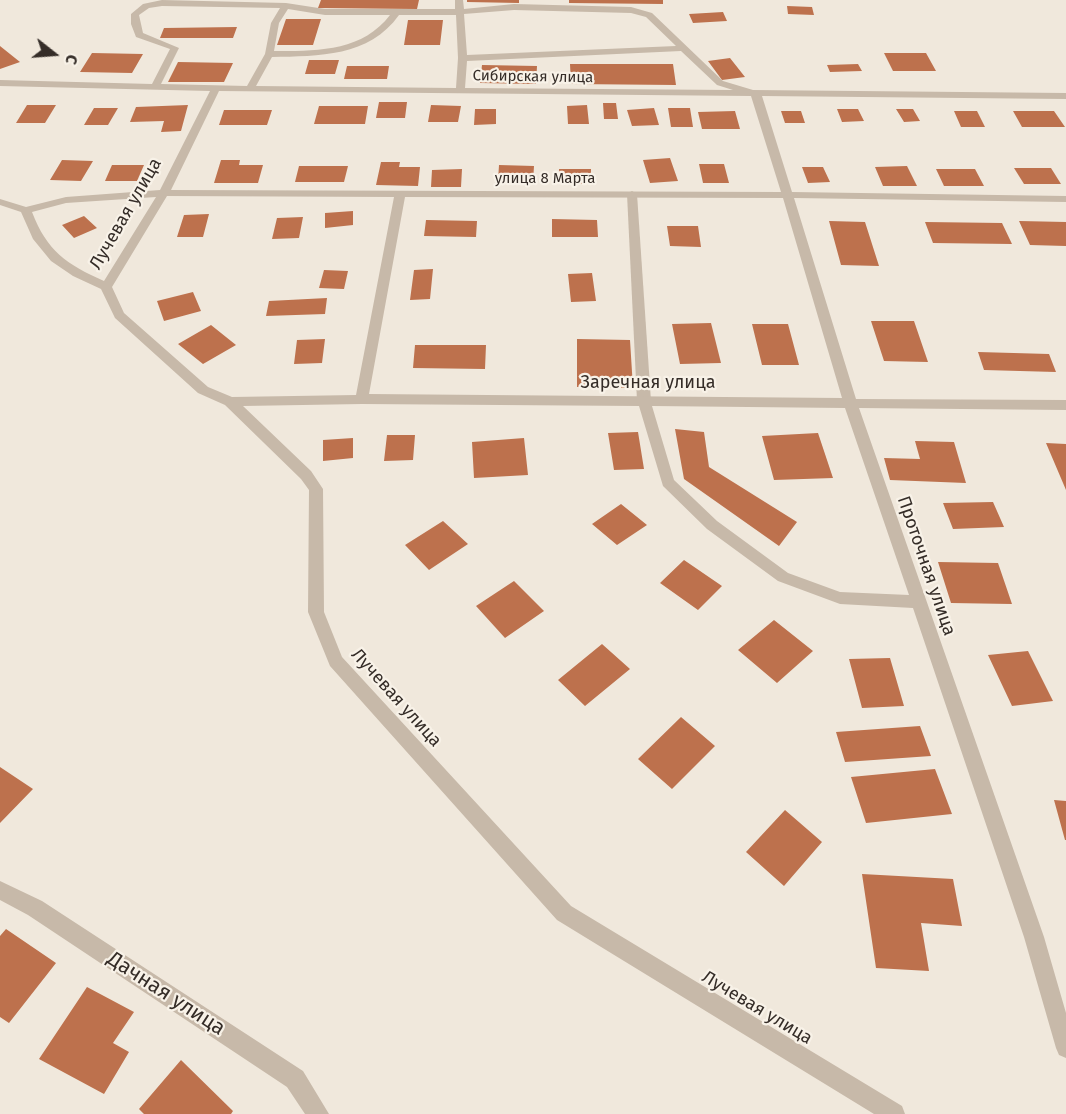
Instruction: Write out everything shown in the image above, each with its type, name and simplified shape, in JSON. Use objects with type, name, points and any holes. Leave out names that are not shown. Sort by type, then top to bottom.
[{"type":"street","points":[[459,0],[458,12],[463,58],[460,91]]},
{"type":"street","points":[[155,87],[175,48],[139,36],[135,14],[146,6],[162,3],[286,6],[325,12],[458,12],[514,7],[631,10],[649,15],[720,83],[757,95]]},
{"type":"street","points":[[250,89],[269,54],[275,23],[286,6]]},
{"type":"street","points":[[269,54],[331,51],[364,41],[382,30],[396,12]]},
{"type":"street","points":[[463,58],[683,48]]},
{"type":"street","name":"Сибирская улица","points":[[0,83],[250,89],[1066,96]]},
{"type":"street","name":"Лучевая улица","points":[[216,88],[164,193],[106,287],[119,315],[203,390],[230,402],[306,475],[316,489],[316,612],[336,661],[564,913],[894,1114]]},
{"type":"street","name":"Проточная улица","points":[[757,95],[850,402],[1034,937],[1066,1048]]},
{"type":"street","name":"улица 8 Марта","points":[[26,210],[66,200],[164,193],[787,195],[1066,199]]},
{"type":"street","points":[[362,399],[400,193]]},
{"type":"street","points":[[632,194],[644,401],[668,482],[712,525],[783,577],[840,598],[918,602]]},
{"type":"street","points":[[0,202],[26,210],[34,236],[48,254],[75,273],[106,287]]},
{"type":"street","name":"Заречная улица","points":[[230,402],[362,399],[1066,405]]},
{"type":"street","name":"Дачная улица","points":[[0,890],[35,909],[296,1079],[318,1114]]},
{"type":"building","points":[[321,0],[419,0],[417,9],[318,8]]},
{"type":"building","points":[[467,0],[519,0],[519,3],[467,2]]},
{"type":"building","points":[[569,0],[663,0],[663,4],[569,3]]},
{"type":"building","points":[[787,6],[812,7],[814,15],[788,14]]},
{"type":"building","points":[[723,12],[727,21],[693,23],[689,14]]},
{"type":"building","points":[[286,19],[321,19],[313,45],[277,45]]},
{"type":"building","points":[[408,20],[443,20],[440,45],[404,45]]},
{"type":"building","points":[[237,27],[233,38],[160,38],[164,28]]},
{"type":"building","points":[[0,46],[20,62],[0,69]]},
{"type":"building","points":[[92,53],[143,54],[132,73],[80,72]]},
{"type":"building","points":[[884,53],[926,53],[936,71],[893,71]]},
{"type":"building","points":[[730,58],[745,77],[722,80],[708,61]]},
{"type":"building","points":[[309,60],[339,60],[335,74],[305,74]]},
{"type":"building","points":[[178,62],[233,63],[224,82],[168,82]]},
{"type":"building","points":[[570,64],[673,64],[676,85],[571,84]]},
{"type":"building","points":[[858,64],[862,71],[830,72],[827,65]]},
{"type":"building","points":[[482,65],[537,66],[536,84],[480,83]]},
{"type":"building","points":[[347,66],[389,66],[387,79],[344,79]]},
{"type":"building","points":[[379,102],[407,102],[405,118],[376,118]]},
{"type":"building","points":[[603,103],[616,103],[618,119],[604,119]]},
{"type":"building","points":[[27,105],[56,105],[45,123],[16,123]]},
{"type":"building","points":[[188,105],[181,131],[161,132],[164,121],[130,122],[136,107]]},
{"type":"building","points":[[431,105],[461,106],[458,122],[428,122]]},
{"type":"building","points":[[587,105],[589,124],[568,124],[567,106]]},
{"type":"building","points":[[319,106],[368,106],[365,124],[314,124]]},
{"type":"building","points":[[94,108],[118,108],[108,125],[84,125]]},
{"type":"building","points":[[654,108],[659,125],[632,126],[627,110]]},
{"type":"building","points":[[668,108],[690,108],[693,127],[671,127]]},
{"type":"building","points":[[475,109],[496,109],[496,124],[474,125]]},
{"type":"building","points":[[837,109],[858,109],[864,121],[842,122]]},
{"type":"building","points":[[896,109],[913,109],[920,121],[904,122]]},
{"type":"building","points":[[224,110],[272,110],[267,125],[219,125]]},
{"type":"building","points":[[735,111],[740,129],[702,129],[698,112]]},
{"type":"building","points":[[781,111],[801,111],[805,123],[785,123]]},
{"type":"building","points":[[954,111],[977,111],[985,127],[961,127]]},
{"type":"building","points":[[1013,111],[1054,111],[1065,127],[1022,127]]},
{"type":"building","points":[[670,158],[678,181],[650,183],[643,160]]},
{"type":"building","points":[[62,160],[93,161],[81,181],[50,180]]},
{"type":"building","points":[[221,160],[240,160],[239,165],[263,165],[258,183],[214,183]]},
{"type":"building","points":[[381,162],[400,162],[399,167],[420,167],[418,186],[376,185]]},
{"type":"building","points":[[699,164],[724,164],[729,183],[703,183]]},
{"type":"building","points":[[112,165],[144,165],[137,181],[105,181]]},
{"type":"building","points":[[499,165],[534,166],[533,182],[498,181]]},
{"type":"building","points":[[299,166],[348,166],[344,182],[295,182]]},
{"type":"building","points":[[907,166],[917,186],[883,186],[875,167]]},
{"type":"building","points":[[802,167],[823,167],[830,182],[808,183]]},
{"type":"building","points":[[1014,168],[1051,168],[1061,184],[1024,184]]},
{"type":"building","points":[[462,169],[461,187],[431,187],[432,170]]},
{"type":"building","points":[[559,169],[591,169],[591,184],[560,184]]},
{"type":"building","points":[[936,169],[975,169],[984,186],[944,186]]},
{"type":"building","points":[[353,211],[353,225],[325,228],[325,213]]},
{"type":"building","points":[[209,214],[203,237],[177,237],[184,215]]},
{"type":"building","points":[[84,216],[97,228],[74,238],[62,225]]},
{"type":"building","points":[[303,217],[299,238],[272,239],[277,218]]},
{"type":"building","points":[[552,219],[597,220],[598,237],[552,237]]},
{"type":"building","points":[[426,220],[477,221],[476,237],[424,236]]},
{"type":"building","points":[[829,221],[865,222],[879,266],[841,265]]},
{"type":"building","points":[[1019,221],[1066,222],[1066,246],[1030,245]]},
{"type":"building","points":[[925,222],[1002,223],[1012,244],[933,243]]},
{"type":"building","points":[[667,226],[698,226],[701,247],[670,246]]},
{"type":"building","points":[[433,269],[430,299],[410,300],[414,270]]},
{"type":"building","points":[[324,270],[348,271],[344,289],[319,288]]},
{"type":"building","points":[[592,273],[596,301],[571,302],[568,274]]},
{"type":"building","points":[[193,292],[201,311],[164,321],[157,301]]},
{"type":"building","points":[[327,298],[325,314],[266,316],[269,301]]},
{"type":"building","points":[[871,321],[914,321],[928,362],[884,361]]},
{"type":"building","points":[[711,323],[721,363],[680,364],[672,324]]},
{"type":"building","points":[[752,324],[788,324],[799,365],[762,365]]},
{"type":"building","points":[[211,325],[236,345],[203,364],[178,344]]},
{"type":"building","points":[[325,339],[322,363],[294,364],[297,340]]},
{"type":"building","points":[[577,339],[630,340],[633,388],[577,387]]},
{"type":"building","points":[[415,345],[486,345],[485,369],[413,368]]},
{"type":"building","points":[[978,352],[1049,354],[1056,372],[984,370]]},
{"type":"building","points":[[675,429],[704,432],[709,467],[797,522],[779,546],[684,479]]},
{"type":"building","points":[[638,432],[644,469],[614,470],[608,433]]},
{"type":"building","points":[[818,433],[833,478],[774,480],[762,436]]},
{"type":"building","points":[[387,435],[415,435],[413,460],[384,461]]},
{"type":"building","points":[[353,438],[353,458],[323,461],[323,440]]},
{"type":"building","points":[[524,438],[528,475],[474,478],[472,442]]},
{"type":"building","points":[[915,441],[954,442],[966,483],[890,480],[884,458],[920,459]]},
{"type":"building","points":[[1046,443],[1066,444],[1066,490]]},
{"type":"building","points":[[993,502],[1004,527],[953,529],[943,503]]},
{"type":"building","points":[[621,504],[647,525],[617,545],[592,524]]},
{"type":"building","points":[[443,521],[468,544],[429,570],[405,545]]},
{"type":"building","points":[[684,560],[722,586],[698,610],[660,583]]},
{"type":"building","points":[[938,562],[998,563],[1012,604],[951,603]]},
{"type":"building","points":[[514,581],[544,611],[505,638],[476,606]]},
{"type":"building","points":[[774,620],[813,651],[777,683],[738,650]]},
{"type":"building","points":[[602,644],[630,669],[585,706],[558,680]]},
{"type":"building","points":[[1028,651],[1053,701],[1012,706],[988,655]]},
{"type":"building","points":[[890,658],[904,706],[862,708],[849,659]]},
{"type":"building","points":[[681,717],[715,746],[672,789],[638,759]]},
{"type":"building","points":[[920,726],[931,756],[845,762],[836,732]]},
{"type":"building","points":[[0,767],[33,789],[0,823]]},
{"type":"building","points":[[935,769],[952,814],[866,823],[851,777]]},
{"type":"building","points":[[1054,800],[1066,801],[1066,840],[1065,840]]},
{"type":"building","points":[[785,810],[822,842],[784,886],[746,852]]},
{"type":"building","points":[[862,874],[953,879],[962,926],[921,923],[929,971],[876,968]]},
{"type":"building","points":[[6,929],[56,963],[9,1023],[0,1017],[0,936]]},
{"type":"building","points":[[87,987],[134,1012],[113,1043],[129,1052],[104,1094],[39,1059]]},
{"type":"building","points":[[181,1060],[233,1111],[231,1114],[144,1114],[139,1109]]}]
